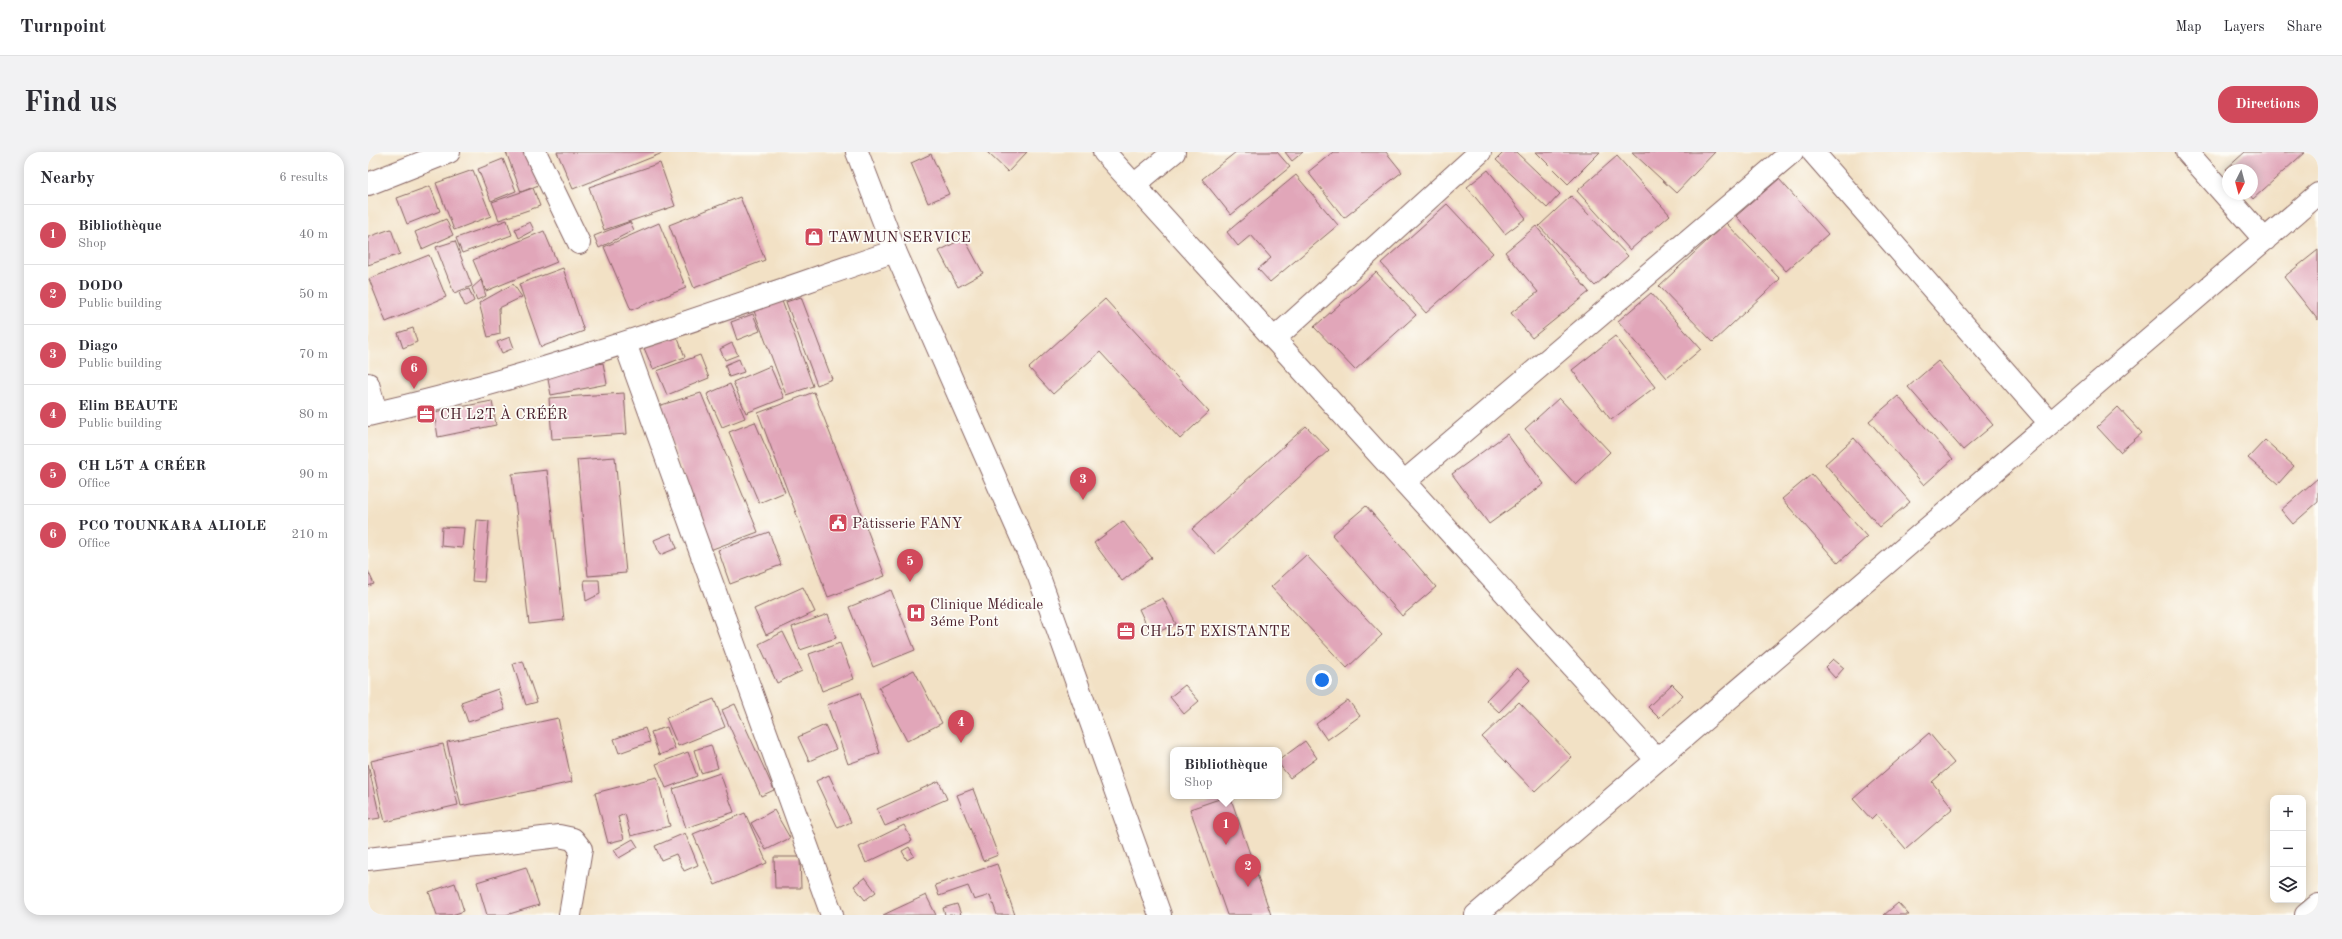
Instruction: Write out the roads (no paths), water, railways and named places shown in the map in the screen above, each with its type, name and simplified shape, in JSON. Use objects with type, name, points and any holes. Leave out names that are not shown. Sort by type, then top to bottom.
[{"type":"street","points":[[368,184],[449,152]]},
{"type":"street","points":[[534,152],[579,242]]},
{"type":"street","points":[[857,152],[895,251],[1039,577],[1160,915]]},
{"type":"street","points":[[1104,152],[1657,760]]},
{"type":"street","points":[[1134,185],[1174,152]]},
{"type":"street","points":[[1274,338],[1480,152]]},
{"type":"street","points":[[1404,482],[1792,152]]},
{"type":"street","points":[[1813,152],[2050,423]]},
{"type":"street","points":[[2186,152],[2265,240]]},
{"type":"street","points":[[1476,915],[2318,194]]},
{"type":"street","points":[[368,384],[372,414],[521,376],[625,343],[895,251]]},
{"type":"street","points":[[625,343],[832,915]]},
{"type":"street","points":[[368,859],[560,836],[573,839],[581,849],[570,915]]},
{"type":"street","points":[[2306,915],[2318,905]]},
{"type":"place","name":"TAWMUN SERVICE","points":[[814,237]]},
{"type":"place","name":"PCO TOUNKARA ALIOLE","points":[[414,389]]},
{"type":"place","name":"CH L2T À CRÉÉR","points":[[426,414]]},
{"type":"place","name":"Diago","points":[[1083,500]]},
{"type":"place","name":"Pâtisserie FANY","points":[[838,523]]},
{"type":"place","name":"CH L5T A CRÉER","points":[[910,582]]},
{"type":"place","name":"Clinique Médicale 3éme Pont","points":[[916,613]]},
{"type":"place","name":"CH L5T EXISTANTE","points":[[1126,631]]},
{"type":"place","name":"Elim BEAUTE","points":[[961,743]]},
{"type":"place","name":"Bibliothèque","points":[[1226,845]]},
{"type":"place","name":"DODO","points":[[1248,887]]}]
